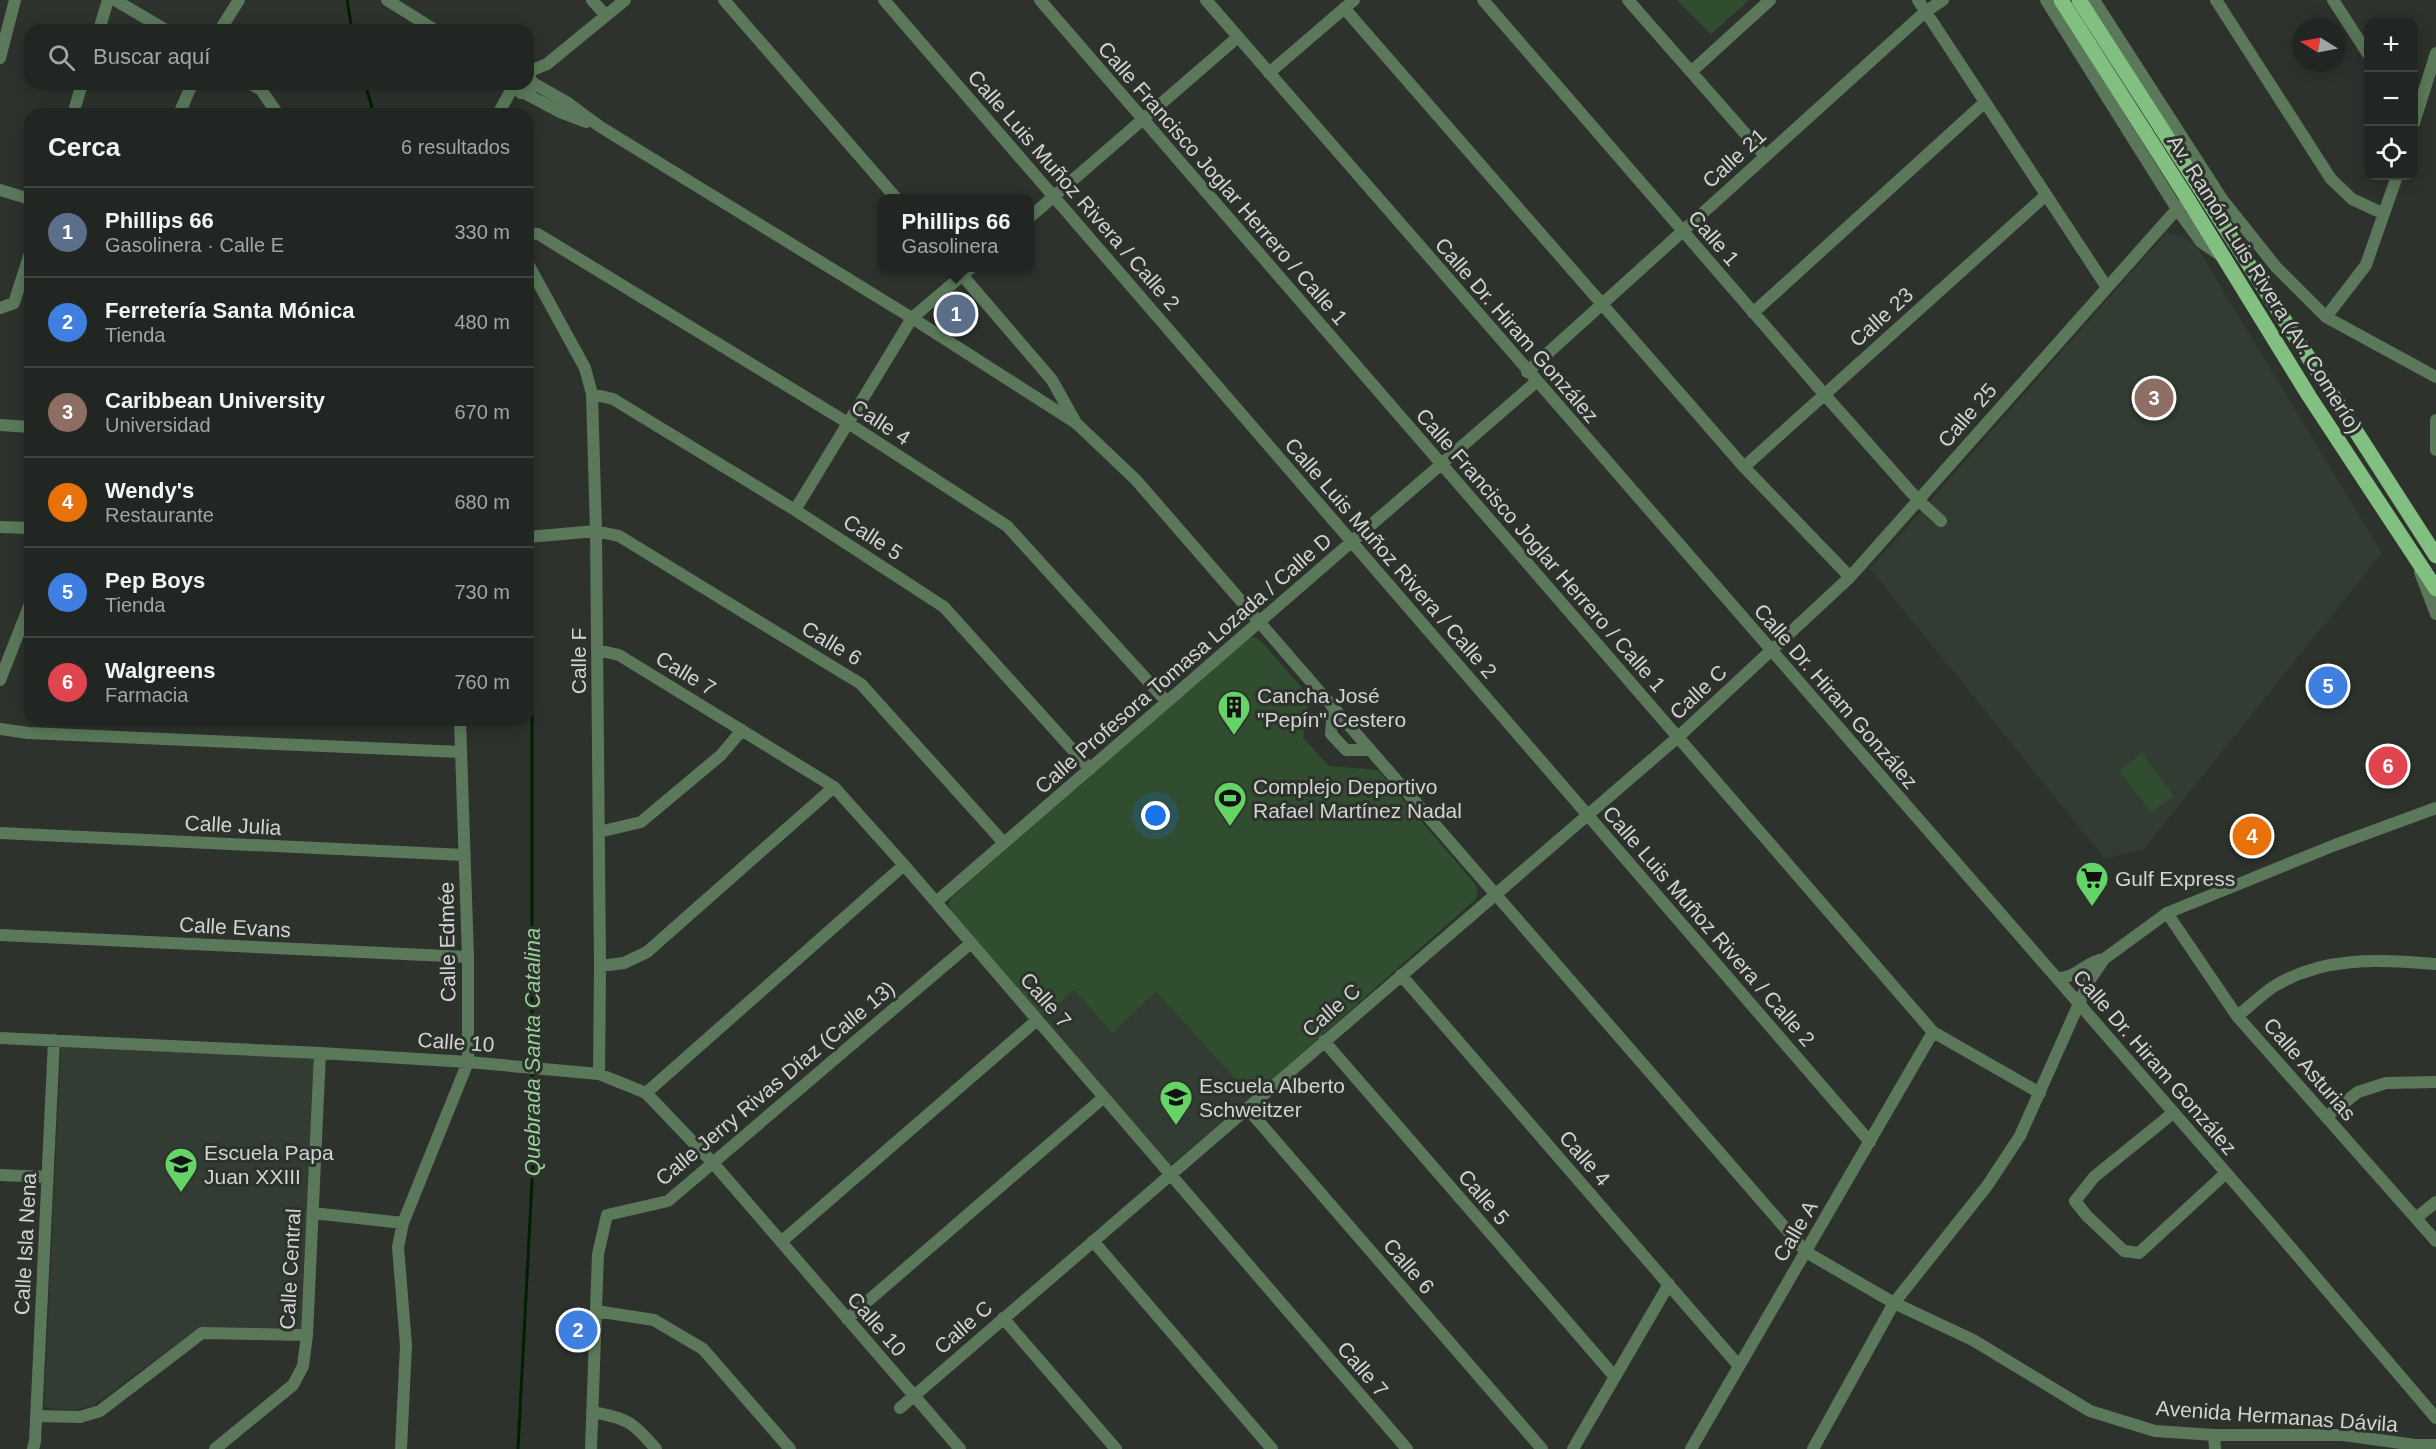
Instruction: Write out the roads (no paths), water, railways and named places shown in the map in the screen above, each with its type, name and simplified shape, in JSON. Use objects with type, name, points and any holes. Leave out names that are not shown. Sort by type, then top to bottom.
[{"type":"main road","name":"Av. Ramón Luis Rivera (Av. Comerío)","points":[[2061,0],[2183,205],[2224,259],[2309,396],[2436,589]]},
{"type":"main road","name":"Av. Ramón Luis Rivera (Av. Comerío)","points":[[2079,0],[2436,556]]},
{"type":"street","points":[[0,58],[15,0]]},
{"type":"street","points":[[101,24],[108,0]]},
{"type":"street","points":[[116,0],[156,24]]},
{"type":"street","points":[[224,24],[239,0]]},
{"type":"street","points":[[387,0],[425,24]]},
{"type":"street","points":[[592,0],[606,16]]},
{"type":"street","points":[[534,75],[545,70],[547,64],[625,0]]},
{"type":"street","points":[[724,0],[893,194]]},
{"type":"street","name":"Calle Luis Muñoz Rivera / Calle 2","points":[[884,0],[1870,1142]]},
{"type":"street","name":"Calle Francisco Joglar Herrero / Calle 1","points":[[1040,0],[1933,1032],[2040,1093]]},
{"type":"street","name":"Calle Dr. Hiram González","points":[[1206,0],[1527,372],[2079,1003],[2436,1418]]},
{"type":"street","name":"Calle 1","points":[[1483,0],[1824,394],[1918,500],[1941,521]]},
{"type":"street","points":[[1628,0],[1765,156]]},
{"type":"street","points":[[1690,72],[1770,0]]},
{"type":"street","points":[[1918,0],[2106,286]]},
{"type":"street","name":"Calle 21","points":[[1527,372],[1926,12],[1943,0]]},
{"type":"street","points":[[2046,0],[2183,205]]},
{"type":"street","points":[[2094,0],[2222,199],[2276,267],[2326,317],[2436,377]]},
{"type":"street","points":[[2216,0],[2331,179],[2352,199],[2385,214]]},
{"type":"street","points":[[2333,0],[2364,48]]},
{"type":"street","points":[[1269,73],[1348,3],[1744,467],[1850,577]]},
{"type":"street","points":[[1034,213],[1238,37]]},
{"type":"street","points":[[2419,88],[2436,53]]},
{"type":"street","points":[[534,80],[599,126],[912,318],[1076,423]]},
{"type":"street","points":[[75,108],[80,90]]},
{"type":"street","points":[[182,108],[189,90]]},
{"type":"street","points":[[261,90],[274,108]]},
{"type":"street","points":[[502,108],[516,90]]},
{"type":"street","points":[[509,108],[516,90]]},
{"type":"street","points":[[521,90],[562,113],[599,126]]},
{"type":"street","points":[[1753,313],[1984,103]]},
{"type":"street","points":[[2326,317],[2366,265],[2396,180]]},
{"type":"street","points":[[0,190],[24,197]]},
{"type":"street","name":"Calle 23","points":[[1744,467],[2045,196]]},
{"type":"street","name":"Calle 25","points":[[1771,651],[1850,577],[2106,286],[2183,205]]},
{"type":"street","name":"Calle 4","points":[[534,234],[848,423],[1007,526],[1167,702]]},
{"type":"street","points":[[0,308],[14,303],[24,271]]},
{"type":"street","points":[[795,510],[912,318],[961,272]]},
{"type":"street","points":[[965,272],[1052,380],[1076,423]]},
{"type":"street","name":"Calle F","points":[[534,275],[585,368],[592,394],[596,531],[599,1074]]},
{"type":"street","name":"Calle Profesora Tomasa Lozada / Calle D","points":[[936,902],[1536,382]]},
{"type":"street","name":"Calle 5","points":[[592,394],[613,399],[795,510],[944,607],[1090,769]]},
{"type":"street","points":[[2436,420],[2436,450]]},
{"type":"street","name":"Avenida Hermanas Dávila","points":[[1076,423],[1136,480],[1806,1252],[1894,1303],[1973,1340],[2090,1411],[2155,1431],[2214,1435],[2343,1435],[2436,1445]]},
{"type":"street","points":[[0,425],[24,427]]},
{"type":"street","points":[[0,527],[24,528]]},
{"type":"street","points":[[534,536],[596,531]]},
{"type":"street","name":"Calle 6","points":[[596,531],[619,536],[861,684],[1004,843]]},
{"type":"street","points":[[2413,554],[2436,614]]},
{"type":"street","points":[[0,680],[24,631]]},
{"type":"street","name":"Calle 7","points":[[597,650],[619,655],[834,787],[904,864],[1407,1449]]},
{"type":"street","name":"Calle C","points":[[900,1408],[1494,894],[1588,816],[1771,651]]},
{"type":"street","points":[[1333,708],[1331,734],[1346,750],[1370,750]]},
{"type":"street","name":"Calle Edmée","points":[[401,1449],[406,1345],[398,1247],[403,1223],[468,1062],[468,957],[460,726]]},
{"type":"street","points":[[0,729],[28,733],[461,752]]},
{"type":"street","points":[[599,832],[641,822],[722,755],[742,730]]},
{"type":"street","points":[[600,966],[624,963],[647,952],[834,787]]},
{"type":"street","points":[[1813,1449],[1894,1303],[1987,1186],[2020,1136],[2089,981],[2104,959],[2167,913],[2335,845],[2436,808]]},
{"type":"street","name":"Calle Julia","points":[[0,833],[464,855]]},
{"type":"street","points":[[646,1093],[904,864]]},
{"type":"street","name":"Calle Asturias","points":[[2167,913],[2237,1016],[2436,1240]]},
{"type":"street","name":"Calle Evans","points":[[0,935],[468,957]]},
{"type":"street","name":"Calle Jerry Rivas Díaz (Calle 13)","points":[[591,1449],[598,1254],[607,1215],[669,1201],[971,942]]},
{"type":"street","points":[[2057,978],[2069,977],[2093,961],[2104,959]]},
{"type":"street","points":[[2237,1016],[2273,987],[2313,968],[2368,959],[2436,964]]},
{"type":"street","name":"Calle 4","points":[[1401,975],[1739,1366]]},
{"type":"street","points":[[781,1242],[1037,1020]]},
{"type":"street","name":"Calle A","points":[[1691,1449],[1933,1032]]},
{"type":"street","name":"Calle 10","points":[[0,1038],[468,1062],[599,1074],[646,1093],[714,1164],[960,1449]]},
{"type":"street","name":"Calle Isla Nena","points":[[33,1449],[54,1040]]},
{"type":"street","name":"Calle 5","points":[[1324,1041],[1615,1377]]},
{"type":"street","name":"Calle Central","points":[[215,1449],[292,1384],[303,1366],[307,1335],[320,1053]]},
{"type":"street","points":[[2326,1117],[2358,1092],[2386,1083],[2436,1082]]},
{"type":"street","points":[[847,1319],[1104,1097]]},
{"type":"street","name":"Calle 6","points":[[1247,1108],[1542,1449]]},
{"type":"street","points":[[2173,1113],[2094,1177],[2075,1201],[2087,1216],[2124,1251],[2139,1253],[2226,1173]]},
{"type":"street","points":[[0,1175],[48,1177]]},
{"type":"street","points":[[2416,1218],[2436,1202]]},
{"type":"street","points":[[313,1214],[403,1223]]},
{"type":"street","points":[[1093,1241],[1272,1449]]},
{"type":"street","points":[[1573,1449],[1669,1284]]},
{"type":"street","points":[[596,1311],[654,1320],[703,1348],[790,1449]]},
{"type":"street","points":[[1003,1318],[1116,1449]]},
{"type":"street","points":[[36,1416],[80,1417],[100,1411],[202,1333],[307,1335]]},
{"type":"street","points":[[592,1412],[618,1416],[636,1427],[656,1449]]},
{"type":"street","points":[[2214,1435],[2215,1449]]},
{"type":"waterway","name":"Quebrada Santa Catalina","points":[[347,0],[351,24]]},
{"type":"waterway","name":"Quebrada Santa Catalina","points":[[367,90],[372,108]]},
{"type":"waterway","name":"Quebrada Santa Catalina","points":[[532,726],[532,1064]]},
{"type":"waterway","name":"Quebrada Santa Catalina","points":[[518,1449],[533,1163],[532,1070]]},
{"type":"place","name":"Phillips 66","points":[[956,314]]},
{"type":"place","name":"Caribbean University","points":[[2154,398]]},
{"type":"place","name":"Pep Boys","points":[[2328,686]]},
{"type":"place","name":"Cancha José \"Pepín\" Cestero","points":[[1234,736]]},
{"type":"place","name":"Walgreens","points":[[2388,766]]},
{"type":"place","name":"Complejo Deportivo Rafael Martínez Nadal","points":[[1230,827]]},
{"type":"place","name":"Wendy's","points":[[2252,836]]},
{"type":"place","name":"Gulf Express","points":[[2092,907]]},
{"type":"place","name":"Escuela Alberto Schweitzer","points":[[1176,1126]]},
{"type":"place","name":"Escuela Papa Juan XXIII","points":[[181,1193]]},
{"type":"place","name":"Ferretería Santa Mónica","points":[[578,1330]]}]
